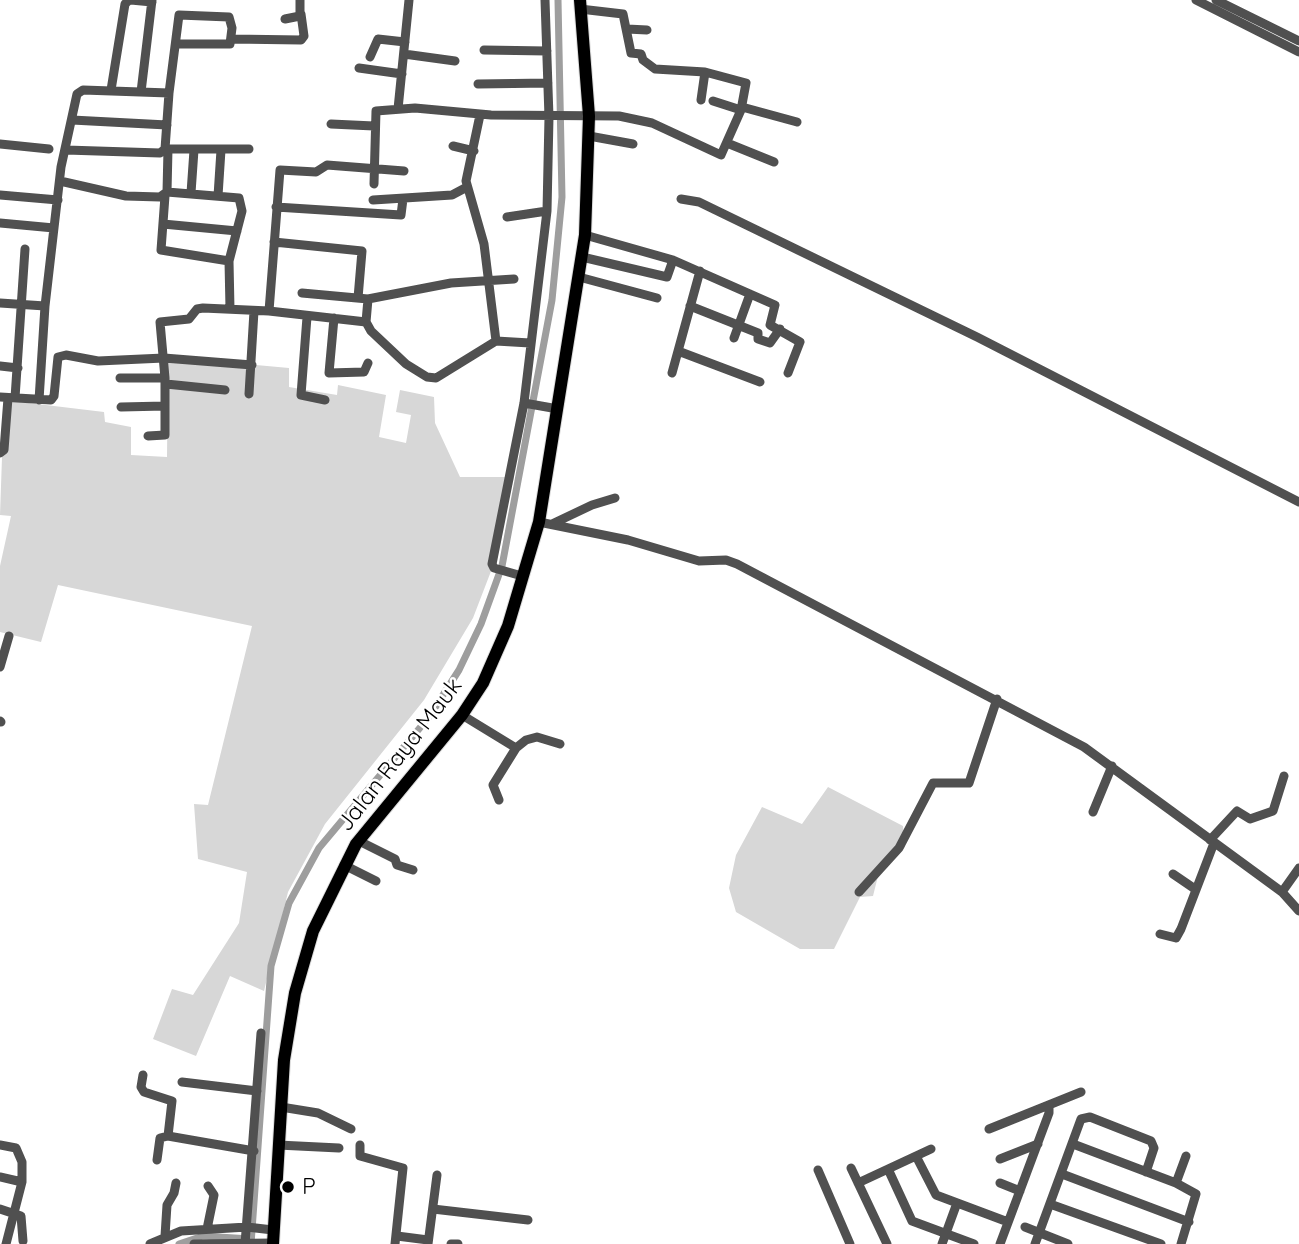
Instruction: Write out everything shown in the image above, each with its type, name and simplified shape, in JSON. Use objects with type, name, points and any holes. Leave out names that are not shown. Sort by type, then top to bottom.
[{"type":"main road","name":"Jalan Raya Mauk","points":[[270,1238],[287,1036],[300,974],[313,931],[344,864],[359,841],[462,715],[491,667],[508,626],[520,575],[545,523],[555,408],[585,235],[589,136],[585,116],[580,5]]},
{"type":"street","points":[[111,90],[125,4],[130,0],[152,1],[141,92]]},
{"type":"street","points":[[232,39],[301,40],[304,36],[300,0]]},
{"type":"street","points":[[398,109],[409,0]]},
{"type":"street","points":[[520,575],[497,569],[492,564],[526,403],[530,343],[547,211],[551,117],[545,0]]},
{"type":"street","points":[[1196,0],[1299,52]]},
{"type":"street","points":[[1216,0],[1299,41]]},
{"type":"street","points":[[373,184],[376,111],[398,109],[447,109],[480,115],[619,116],[652,123],[718,155],[727,142],[741,108],[745,82],[705,72],[655,69],[643,60],[641,54],[631,53],[625,15],[580,5]]},
{"type":"street","points":[[176,44],[227,45],[232,39],[230,18],[227,15],[182,14],[178,18],[169,93],[166,194],[160,248],[163,251],[229,261]]},
{"type":"street","points":[[285,19],[301,14]]},
{"type":"street","points":[[627,29],[647,30]]},
{"type":"street","points":[[370,57],[378,39],[405,42]]},
{"type":"street","points":[[484,50],[547,51]]},
{"type":"street","points":[[404,54],[455,61]]},
{"type":"street","points":[[359,68],[402,74]]},
{"type":"street","points":[[701,100],[705,72]]},
{"type":"street","points":[[478,84],[548,83]]},
{"type":"street","points":[[39,400],[45,306],[60,181],[80,90],[169,93]]},
{"type":"street","points":[[713,101],[797,122]]},
{"type":"street","points":[[480,115],[467,187],[484,244],[496,341]]},
{"type":"street","points":[[72,120],[167,125]]},
{"type":"street","points":[[331,124],[374,126]]},
{"type":"street","points":[[589,136],[632,144]]},
{"type":"street","points":[[727,142],[774,162]]},
{"type":"street","points":[[0,144],[49,149]]},
{"type":"street","points":[[453,146],[474,151]]},
{"type":"street","points":[[66,150],[160,153],[166,149],[249,149]]},
{"type":"street","points":[[191,194],[194,150]]},
{"type":"street","points":[[218,196],[221,150]]},
{"type":"street","points":[[269,311],[280,170],[316,172],[327,165],[404,171]]},
{"type":"street","points":[[60,181],[126,196],[234,196],[242,202],[229,261],[230,309]]},
{"type":"street","points":[[373,200],[452,195],[467,187]]},
{"type":"street","points":[[0,195],[58,200]]},
{"type":"street","points":[[276,206],[401,215],[403,199]]},
{"type":"street","points":[[681,199],[699,202],[976,337],[1299,502]]},
{"type":"street","points":[[507,217],[547,211]]},
{"type":"street","points":[[0,223],[54,228]]},
{"type":"street","points":[[163,224],[237,231]]},
{"type":"street","points":[[585,235],[673,260],[775,304],[770,324],[800,342],[788,373]]},
{"type":"street","points":[[274,242],[362,251],[358,298]]},
{"type":"street","points":[[0,453],[4,450],[8,398],[18,368],[25,248]]},
{"type":"street","points":[[582,257],[667,277],[673,260]]},
{"type":"street","points":[[672,373],[700,271]]},
{"type":"street","points":[[579,277],[657,298]]},
{"type":"street","points":[[302,293],[369,299],[451,283],[514,279]]},
{"type":"street","points":[[734,338],[750,294]]},
{"type":"street","points":[[369,299],[366,322],[375,334],[406,364],[432,378],[496,341],[530,343]]},
{"type":"street","points":[[0,303],[45,306]]},
{"type":"street","points":[[690,306],[758,333],[758,339],[771,343],[780,329]]},
{"type":"street","points":[[148,436],[165,436],[166,381],[160,322],[189,319],[199,309],[230,309],[366,322]]},
{"type":"street","points":[[249,394],[254,311]]},
{"type":"street","points":[[307,317],[301,395],[324,400]]},
{"type":"street","points":[[334,318],[328,373],[364,372],[368,363]]},
{"type":"street","points":[[678,351],[760,382]]},
{"type":"street","points":[[8,398],[51,400],[54,396],[58,357],[122,362],[164,358],[252,365]]},
{"type":"street","points":[[0,366],[18,368]]},
{"type":"street","points":[[120,378],[166,381],[225,390]]},
{"type":"street","points":[[526,403],[555,408]]},
{"type":"street","points":[[121,407],[165,406]]},
{"type":"street","points":[[545,523],[615,498]]},
{"type":"street","points":[[545,523],[628,540],[699,561],[730,561],[1084,747],[1282,892],[1299,911]]},
{"type":"street","points":[[0,667],[9,636]]},
{"type":"street","points":[[859,892],[899,848],[933,783],[969,783],[997,699]]},
{"type":"street","points":[[462,715],[516,748]]},
{"type":"street","points":[[499,800],[493,785],[516,748],[526,740],[537,737],[561,744]]},
{"type":"street","points":[[1093,812],[1112,766]]},
{"type":"street","points":[[1160,934],[1176,939],[1212,842],[1237,811],[1250,819],[1273,811],[1284,776]]},
{"type":"street","points":[[359,841],[395,859],[397,865],[413,870]]},
{"type":"street","points":[[344,864],[376,881]]},
{"type":"street","points":[[1282,892],[1299,868]]},
{"type":"street","points":[[1173,874],[1195,889]]},
{"type":"street","points":[[248,1236],[261,1033]]},
{"type":"street","points":[[144,1075],[142,1090],[169,1098],[172,1103],[168,1136]]},
{"type":"street","points":[[182,1082],[257,1091]]},
{"type":"street","points":[[989,1129],[1082,1092]]},
{"type":"street","points":[[1000,1244],[1049,1113],[1049,1105]]},
{"type":"street","points":[[281,1107],[318,1113],[351,1129]]},
{"type":"street","points":[[1035,1244],[1082,1119],[1090,1117],[1154,1144],[1146,1172]]},
{"type":"street","points":[[157,1160],[160,1140],[168,1136],[254,1151]]},
{"type":"street","points":[[1000,1159],[1038,1144]]},
{"type":"street","points":[[1073,1144],[1176,1182],[1196,1194],[1181,1244]]},
{"type":"street","points":[[0,1145],[20,1152],[22,1182],[6,1244],[0,1242]]},
{"type":"street","points":[[278,1145],[339,1148]]},
{"type":"street","points":[[360,1145],[360,1156],[403,1168],[396,1240],[428,1242],[437,1175]]},
{"type":"street","points":[[858,1183],[924,1153],[936,1195],[1008,1222]]},
{"type":"street","points":[[1176,1182],[1186,1156]]},
{"type":"street","points":[[851,1168],[887,1244]]},
{"type":"street","points":[[888,1169],[912,1221],[974,1244]]},
{"type":"street","points":[[818,1170],[850,1244]]},
{"type":"street","points":[[1062,1174],[1189,1222]]},
{"type":"street","points":[[0,1177],[22,1182]]},
{"type":"street","points":[[165,1236],[167,1205],[174,1194],[176,1183]]},
{"type":"street","points":[[1000,1184],[1020,1191]]},
{"type":"street","points":[[207,1229],[214,1195],[208,1186]]},
{"type":"street","points":[[942,1244],[957,1203]]},
{"type":"street","points":[[1050,1204],[1161,1244]]},
{"type":"street","points":[[0,1209],[21,1216],[23,1241]]},
{"type":"street","points":[[433,1209],[528,1220]]},
{"type":"street","points":[[1025,1227],[1068,1244]]},
{"type":"street","points":[[150,1244],[165,1236],[207,1229],[270,1238]]},
{"type":"street","points":[[194,1244],[248,1236]]},
{"type":"street","points":[[452,1244],[458,1244]]},
{"type":"shaded area","points":[[168,357],[289,368],[289,387],[337,395],[338,385],[386,395],[379,437],[406,443],[411,415],[396,412],[400,390],[434,397],[435,423],[460,477],[514,477],[493,566],[473,618],[424,700],[325,824],[288,892],[264,991],[230,976],[196,1056],[153,1039],[172,989],[193,995],[239,923],[247,872],[198,859],[194,804],[208,805],[252,626],[58,585],[41,642],[0,632],[0,566],[11,516],[0,515],[4,400],[104,412],[105,422],[131,427],[131,455],[167,457]]},
{"type":"shaded area","points":[[828,787],[903,826],[905,847],[880,868],[873,896],[860,897],[834,949],[800,949],[736,912],[729,888],[736,855],[762,807],[802,824]]},
{"type":"waterway","points":[[251,1244],[271,966],[289,903],[319,848],[429,717],[459,670],[481,624],[502,566],[552,300],[562,197],[558,0]]},
{"type":"waterway","points":[[179,1244],[203,1236],[250,1239]]},
{"type":"place","name":"P","points":[[288,1187]]}]
